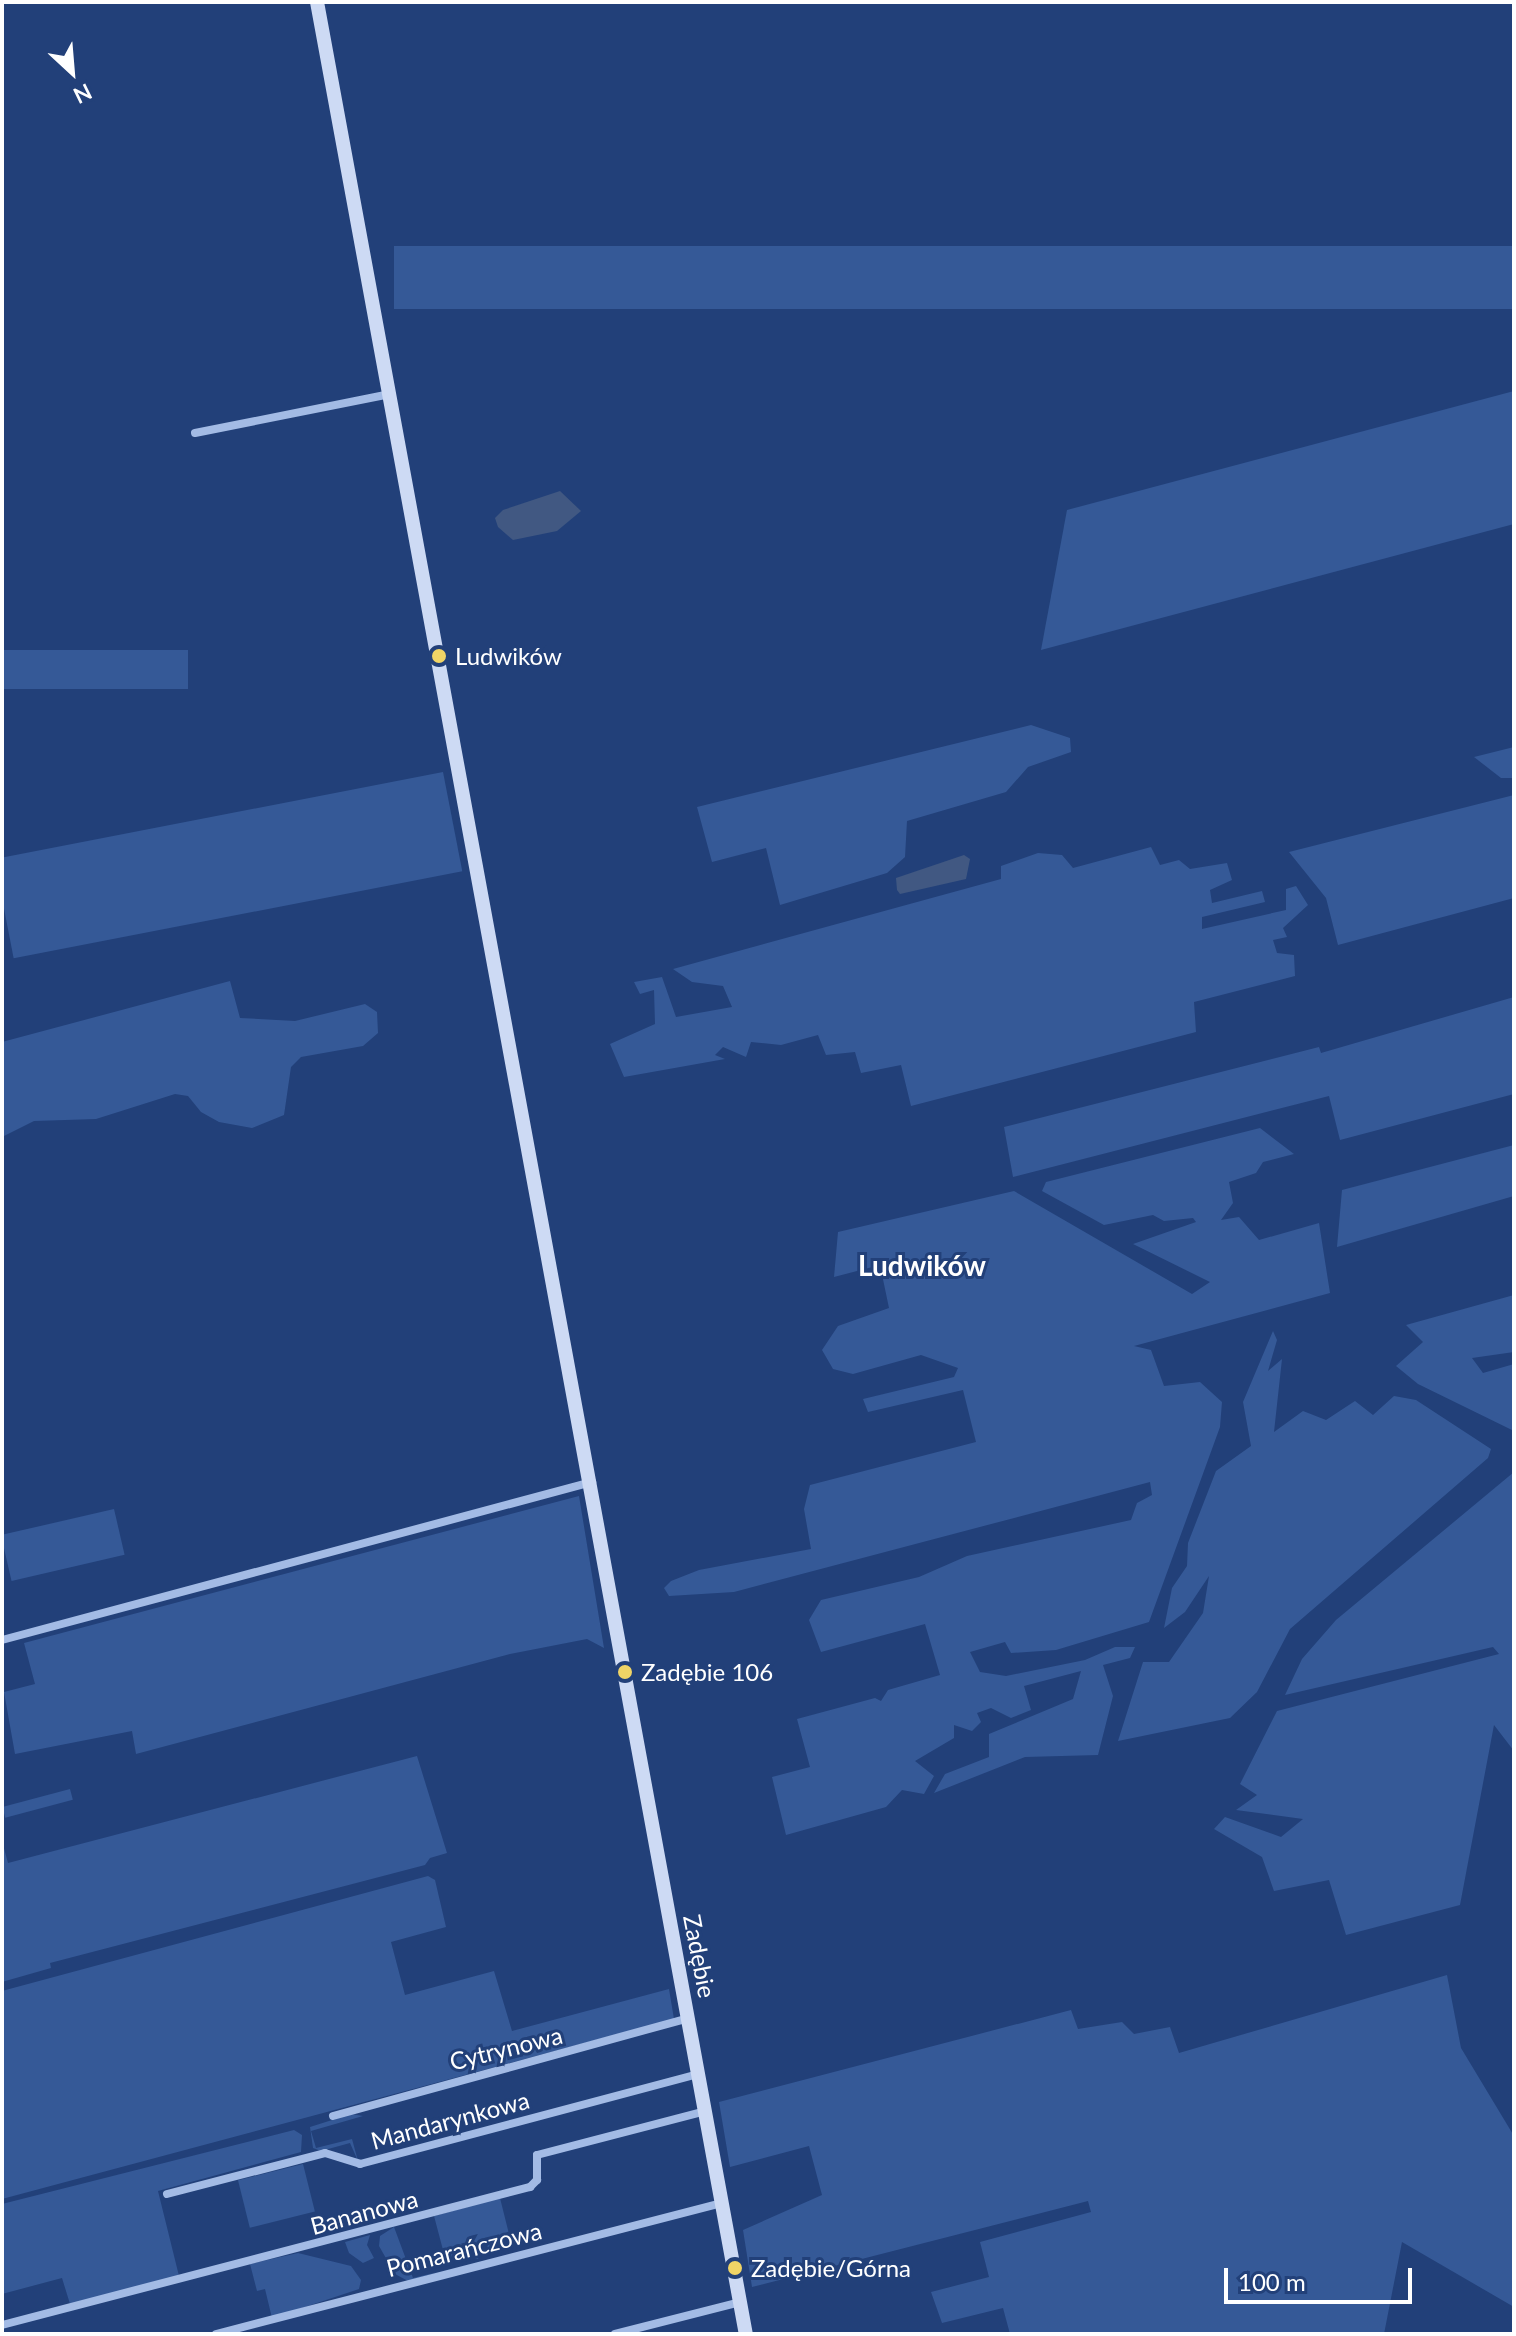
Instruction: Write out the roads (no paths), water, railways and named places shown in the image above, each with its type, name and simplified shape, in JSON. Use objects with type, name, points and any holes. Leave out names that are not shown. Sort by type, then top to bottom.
[{"type":"street","name":"Zadębie","points":[[317,2],[592,1482],[746,2334]]},
{"type":"street","points":[[195,433],[390,394]]},
{"type":"street","points":[[2,1640],[592,1482]]},
{"type":"street","name":"Cytrynowa","points":[[333,2116],[689,2018]]},
{"type":"street","name":"Mandarynkowa","points":[[167,2194],[325,2153],[360,2164],[699,2074]]},
{"type":"street","name":"Bananowa","points":[[2,2325],[530,2187],[537,2180],[537,2155],[706,2111]]},
{"type":"street","name":"Pomarańczowa","points":[[216,2334],[722,2203]]},
{"type":"street","points":[[615,2334],[741,2302]]},
{"type":"place","name":"Ludwików","points":[[439,656]]},
{"type":"place","name":"Zadębie 106","points":[[625,1672]]},
{"type":"place","name":"Zadębie/Górna","points":[[735,2268]]},
{"type":"district","name":"Ludwików","points":[[922,1265]]}]
